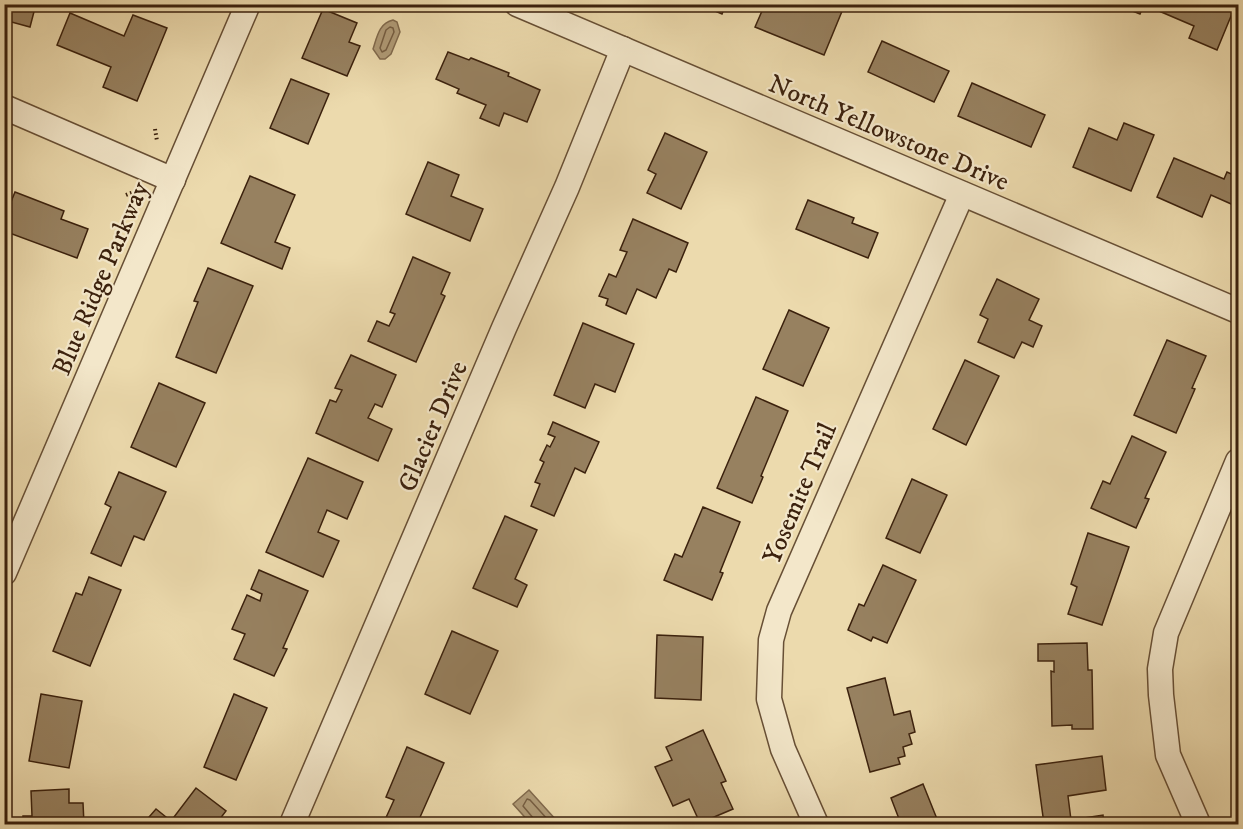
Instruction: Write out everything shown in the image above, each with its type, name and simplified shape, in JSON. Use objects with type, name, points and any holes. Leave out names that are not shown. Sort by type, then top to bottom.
[{"type":"street","name":"Blue Ridge Parkway","points":[[4,573],[13,529],[173,180],[248,4]]},
{"type":"street","name":"North Yellowstone Drive","points":[[517,4],[1239,311]]},
{"type":"street","name":"Glacier Drive","points":[[292,825],[499,339],[567,187],[622,49]]},
{"type":"street","points":[[4,107],[173,180]]},
{"type":"street","name":"Yosemite Trail","points":[[816,825],[783,749],[769,699],[771,640],[779,611],[792,580],[962,194]]},
{"type":"street","points":[[1198,825],[1168,755],[1160,669],[1166,633],[1239,461]]},
{"type":"path","points":[[155,129],[157,141]]},
{"type":"path","points":[[126,195],[136,191]]},
{"type":"water","points":[[393,20],[397,22],[400,32],[391,54],[385,59],[380,59],[373,49],[379,31]]},
{"type":"water","points":[[529,790],[557,821],[554,824],[531,824],[513,804]]},
{"type":"building","points":[[4,4],[36,4],[30,27],[4,20]]},
{"type":"building","points":[[699,4],[726,4],[722,14]]},
{"type":"building","points":[[765,4],[845,4],[824,55],[755,27]]},
{"type":"building","points":[[1115,4],[1144,4],[1140,14]]},
{"type":"building","points":[[1162,4],[1236,4],[1217,50],[1189,38],[1194,26],[1159,11]]},
{"type":"building","points":[[323,9],[357,23],[349,42],[360,46],[347,76],[302,58]]},
{"type":"building","points":[[70,13],[124,36],[133,15],[167,28],[137,101],[103,87],[111,67],[57,45]]},
{"type":"building","points":[[882,41],[949,71],[934,102],[868,72]]},
{"type":"building","points":[[448,52],[469,60],[471,58],[509,73],[508,76],[540,90],[527,122],[504,113],[499,126],[480,118],[486,105],[457,93],[459,89],[436,79]]},
{"type":"building","points":[[291,79],[329,94],[308,144],[270,128]]},
{"type":"building","points":[[972,83],[1045,115],[1031,147],[958,116]]},
{"type":"building","points":[[1124,123],[1154,135],[1131,191],[1073,167],[1089,128],[1117,140]]},
{"type":"building","points":[[665,133],[707,152],[681,209],[647,193],[656,174],[648,170]]},
{"type":"building","points":[[1174,158],[1224,179],[1227,172],[1238,177],[1238,207],[1211,195],[1202,217],[1157,197]]},
{"type":"building","points":[[428,162],[459,175],[451,196],[483,209],[470,241],[406,214]]},
{"type":"building","points":[[250,176],[295,195],[275,242],[290,248],[282,269],[221,243]]},
{"type":"building","points":[[15,192],[64,211],[61,219],[88,229],[77,258],[4,231],[4,219]]},
{"type":"building","points":[[808,200],[854,218],[852,223],[878,233],[868,258],[796,229]]},
{"type":"building","points":[[633,219],[688,243],[676,272],[669,269],[656,298],[637,289],[626,314],[606,305],[608,299],[599,296],[609,274],[616,277],[627,252],[620,250]]},
{"type":"building","points":[[413,257],[450,273],[441,294],[445,296],[416,362],[368,341],[377,321],[389,326],[395,314],[390,312]]},
{"type":"building","points":[[208,268],[253,286],[216,373],[176,357],[198,302],[194,301]]},
{"type":"building","points":[[997,279],[1039,299],[1029,320],[1042,326],[1033,347],[1022,342],[1014,358],[978,342],[988,319],[980,315]]},
{"type":"building","points":[[789,310],[829,328],[803,386],[763,369]]},
{"type":"building","points":[[583,323],[634,344],[615,392],[595,384],[585,408],[554,395]]},
{"type":"building","points":[[1167,340],[1206,356],[1176,433],[1134,415]]},
{"type":"building","points":[[351,355],[396,375],[382,407],[375,404],[368,418],[392,429],[378,461],[316,433],[330,400],[336,402],[342,390],[335,388]]},
{"type":"building","points":[[965,360],[999,376],[966,445],[933,429]]},
{"type":"building","points":[[159,383],[205,403],[176,467],[131,447]]},
{"type":"building","points":[[756,397],[788,411],[752,503],[717,488]]},
{"type":"building","points":[[553,422],[599,442],[585,473],[575,468],[554,516],[531,506],[540,484],[535,482],[544,462],[540,460],[547,445],[550,447],[555,437],[548,434]]},
{"type":"building","points":[[1132,436],[1166,452],[1145,498],[1149,499],[1136,528],[1091,508],[1103,481],[1110,484]]},
{"type":"building","points":[[308,458],[363,482],[347,519],[327,510],[318,532],[339,541],[323,577],[266,552]]},
{"type":"building","points":[[119,472],[166,492],[144,540],[134,536],[121,566],[91,553],[111,507],[105,504]]},
{"type":"building","points":[[912,479],[947,495],[920,553],[886,538]]},
{"type":"building","points":[[703,507],[740,522],[720,572],[723,573],[712,600],[664,580],[675,554],[682,557]]},
{"type":"building","points":[[505,516],[537,530],[515,579],[527,585],[517,607],[473,588]]},
{"type":"building","points":[[1088,533],[1129,547],[1102,625],[1068,614],[1077,587],[1071,584]]},
{"type":"building","points":[[883,565],[916,580],[887,643],[873,637],[871,641],[848,630],[859,604],[864,606]]},
{"type":"building","points":[[259,570],[308,591],[283,648],[287,649],[274,676],[234,659],[245,634],[232,629],[247,595],[260,601],[262,594],[251,589]]},
{"type":"building","points":[[89,577],[121,590],[90,666],[53,651],[76,593],[82,595]]},
{"type":"building","points":[[452,631],[498,651],[470,714],[425,694]]},
{"type":"building","points":[[657,635],[703,637],[701,700],[655,698]]},
{"type":"building","points":[[1087,643],[1088,670],[1092,670],[1093,729],[1072,729],[1072,725],[1052,726],[1051,671],[1054,672],[1054,661],[1038,661],[1038,644]]},
{"type":"building","points":[[885,678],[894,715],[910,711],[915,732],[909,734],[912,744],[903,747],[905,756],[898,758],[900,764],[870,772],[847,688]]},
{"type":"building","points":[[41,694],[82,701],[69,768],[29,761]]},
{"type":"building","points":[[234,694],[267,708],[236,780],[204,767]]},
{"type":"building","points":[[703,730],[726,781],[721,783],[733,809],[700,823],[689,799],[673,806],[655,767],[672,760],[666,747]]},
{"type":"building","points":[[407,747],[444,763],[417,824],[390,824],[384,822],[394,800],[386,797]]},
{"type":"building","points":[[1102,756],[1106,790],[1068,796],[1071,820],[1103,815],[1104,824],[1044,824],[1036,765]]},
{"type":"building","points":[[923,784],[939,824],[901,824],[891,798]]},
{"type":"building","points":[[196,788],[226,811],[216,824],[143,824],[156,809],[171,821]]},
{"type":"building","points":[[69,789],[69,803],[83,803],[84,824],[23,824],[23,816],[32,816],[31,791]]}]
